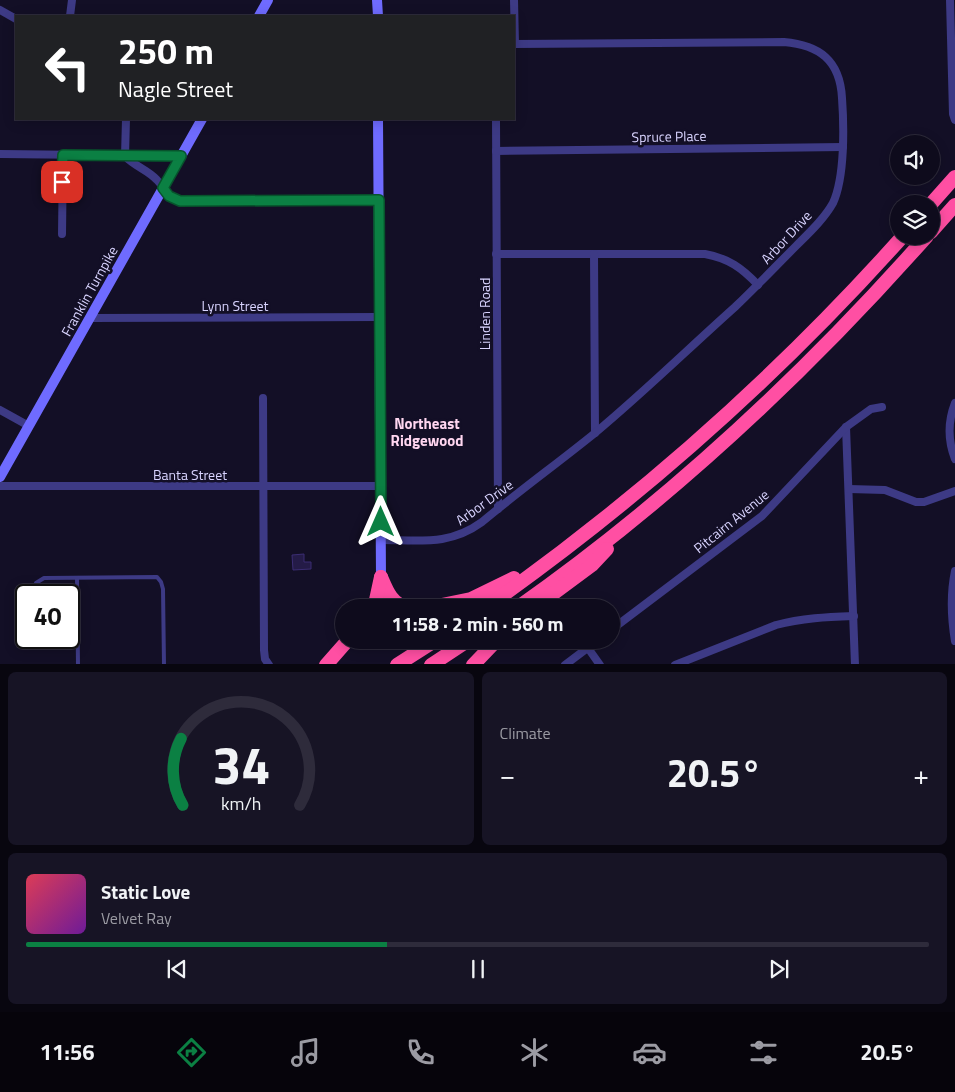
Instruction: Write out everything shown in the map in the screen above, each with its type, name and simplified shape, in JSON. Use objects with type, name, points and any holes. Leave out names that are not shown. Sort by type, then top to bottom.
[{"type":"highway","points":[[939,195],[955,178]]},
{"type":"highway","points":[[940,222],[955,205]]},
{"type":"highway","points":[[496,599],[560,553],[664,471],[740,404],[807,339],[895,245]]},
{"type":"highway","points":[[528,599],[645,511],[734,434],[852,320],[919,245]]},
{"type":"highway","points":[[546,599],[592,565],[645,511]]},
{"type":"highway","points":[[470,599],[479,596],[560,553]]},
{"type":"highway","points":[[376,599],[381,577]]},
{"type":"highway","points":[[381,577],[386,591],[392,599]]},
{"type":"highway","points":[[326,664],[340,649]]},
{"type":"highway","points":[[397,664],[421,649]]},
{"type":"highway","points":[[431,664],[454,649]]},
{"type":"highway","points":[[473,664],[488,649]]},
{"type":"street","points":[[70,15],[72,0]]},
{"type":"street","points":[[260,15],[268,0]]},
{"type":"street","points":[[378,0],[378,15]]},
{"type":"street","points":[[514,0],[514,15]]},
{"type":"street","points":[[950,0],[953,29],[955,120]]},
{"type":"street","points":[[0,10],[15,18]]},
{"type":"street","name":"Arbor Drive","points":[[381,540],[438,540],[452,538],[474,527],[596,432],[758,285],[813,229],[833,203],[838,184],[843,147],[842,100],[836,72],[821,52],[808,46],[784,42],[515,44]]},
{"type":"street","points":[[126,120],[125,156],[133,164],[155,177],[173,199],[183,201],[379,200]]},
{"type":"street","name":"Franklin Turnpike","points":[[0,477],[201,120]]},
{"type":"street","points":[[378,120],[381,577]]},
{"type":"street","name":"Linden Road","points":[[496,120],[498,509]]},
{"type":"street","name":"Spruce Place","points":[[496,151],[843,147]]},
{"type":"street","points":[[0,154],[181,156]]},
{"type":"street","points":[[62,234],[63,155]]},
{"type":"street","points":[[496,254],[684,253],[715,256],[733,263],[742,269],[758,285]]},
{"type":"street","points":[[594,254],[596,432]]},
{"type":"street","name":"Lynn Street","points":[[90,318],[379,317]]},
{"type":"street","points":[[263,398],[264,650],[269,664]]},
{"type":"street","points":[[955,402],[950,421],[950,433],[955,459]]},
{"type":"street","name":"Pitcairn Avenue","points":[[620,623],[762,516],[846,428],[872,408],[882,407]]},
{"type":"street","points":[[0,410],[28,426]]},
{"type":"street","points":[[846,428],[855,664]]},
{"type":"street","name":"Banta Street","points":[[0,486],[380,486]]},
{"type":"street","points":[[849,488],[885,490],[916,502],[924,502],[955,490]]},
{"type":"street","points":[[955,571],[950,601],[955,641]]},
{"type":"street","points":[[675,664],[776,625],[810,618],[854,616]]},
{"type":"street","points":[[566,664],[587,649]]},
{"type":"street","points":[[589,649],[600,664]]},
{"type":"lane","points":[[36,584],[41,579],[153,577],[160,580],[163,589],[164,664]]},
{"type":"lane","points":[[76,578],[78,664]]},
{"type":"building","points":[[304,554],[304,562],[311,562],[311,569],[293,570],[292,555]]},
{"type":"district","name":"Northeast Ridgewood","points":[[427,432]]},
{"type":"route","points":[[62,182],[63,155],[181,156],[163,188],[169,196],[180,201],[379,200],[381,522]]}]
